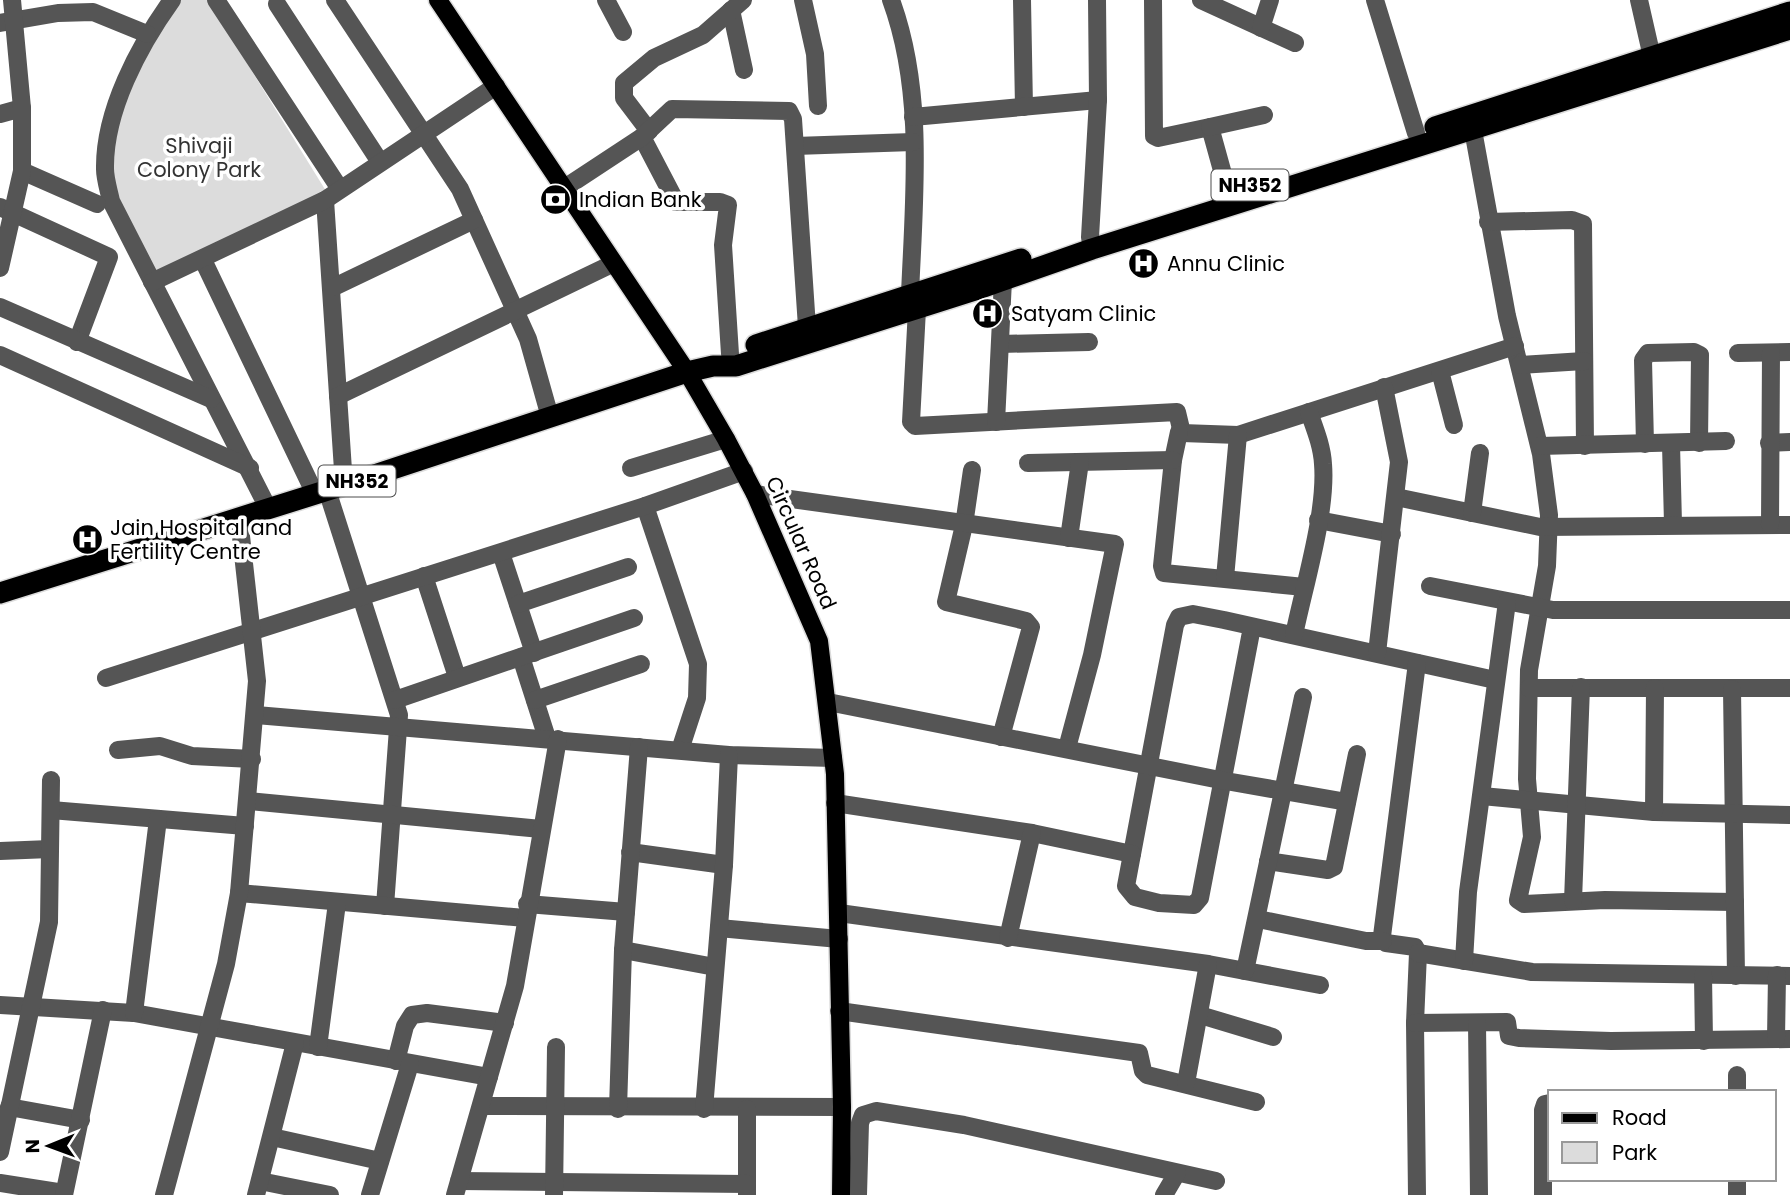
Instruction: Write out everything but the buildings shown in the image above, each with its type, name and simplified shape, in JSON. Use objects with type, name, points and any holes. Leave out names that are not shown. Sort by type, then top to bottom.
[{"type":"highway","name":"NH352","points":[[722,360],[736,366],[914,302],[1091,243],[1473,130],[1790,12]]},
{"type":"highway","name":"NH352","points":[[0,593],[329,490],[687,372],[807,327],[1003,280],[1091,243],[1228,192],[1647,64],[1790,29]]},
{"type":"main road","name":"Circular Road","points":[[438,0],[612,264],[687,372],[744,471],[814,627],[828,702],[833,758],[839,913],[841,1195]]},
{"type":"street","points":[[0,268],[7,210],[22,171],[22,108],[8,22],[12,0]]},
{"type":"street","points":[[172,0],[147,34],[135,59],[110,128],[105,169],[114,208],[211,399],[250,468],[268,508]]},
{"type":"street","points":[[216,0],[333,194],[338,396],[329,490]]},
{"type":"street","points":[[335,0],[451,173],[517,312],[550,417]]},
{"type":"street","points":[[606,0],[623,32]]},
{"type":"street","points":[[803,0],[816,54],[818,107]]},
{"type":"street","points":[[891,0],[907,73],[913,117],[914,302],[911,424],[1177,412],[1180,416],[1180,432],[1173,460],[1163,572],[1167,575],[1304,587]]},
{"type":"street","points":[[1022,0],[1024,107]]},
{"type":"street","points":[[1091,243],[1098,100],[1097,0]]},
{"type":"street","points":[[1153,0],[1154,136],[1158,138],[1264,115]]},
{"type":"street","points":[[1201,0],[1294,43]]},
{"type":"street","points":[[1261,28],[1270,0]]},
{"type":"street","points":[[1376,0],[1416,133]]},
{"type":"street","points":[[1639,0],[1647,64]]},
{"type":"street","points":[[277,4],[380,162]]},
{"type":"street","points":[[737,5],[744,70]]},
{"type":"street","points":[[722,360],[723,245],[728,205],[720,202],[676,202],[646,134],[624,98],[624,83],[662,53],[699,38],[737,5]]},
{"type":"street","points":[[8,22],[58,13],[93,12],[147,34]]},
{"type":"street","points":[[152,282],[203,260],[333,194],[496,86]]},
{"type":"street","points":[[913,117],[1098,100]]},
{"type":"street","points":[[0,114],[22,108]]},
{"type":"street","points":[[563,189],[646,134],[667,112],[677,108],[789,110],[793,119],[807,327]]},
{"type":"street","points":[[1210,127],[1228,192]]},
{"type":"street","points":[[1473,130],[1488,222],[1539,446],[1549,527],[1547,566],[1538,608],[1528,688],[1527,779],[1532,837],[1518,900],[1524,904],[1573,901],[1735,902]]},
{"type":"street","points":[[795,146],[913,142]]},
{"type":"street","points":[[22,171],[97,204]]},
{"type":"street","points":[[7,210],[109,257],[76,342]]},
{"type":"street","points":[[334,287],[474,220]]},
{"type":"street","points":[[1488,222],[1572,220],[1583,224],[1585,446]]},
{"type":"street","points":[[203,260],[329,490],[360,597],[395,699],[400,727],[385,906]]},
{"type":"street","points":[[338,396],[612,264]]},
{"type":"street","points":[[996,422],[1003,280]]},
{"type":"street","points":[[0,307],[211,399]]},
{"type":"street","points":[[1001,344],[1089,342]]},
{"type":"street","points":[[1180,432],[1238,435],[1515,346]]},
{"type":"street","points":[[1645,444],[1643,359],[1648,353],[1694,352],[1700,355],[1699,443]]},
{"type":"street","points":[[1770,525],[1771,352]]},
{"type":"street","points":[[1738,353],[1790,352]]},
{"type":"street","points":[[0,355],[250,468]]},
{"type":"street","points":[[1520,365],[1584,361]]},
{"type":"street","points":[[1440,371],[1454,425]]},
{"type":"street","points":[[1377,653],[1399,457],[1384,387]]},
{"type":"street","points":[[1294,635],[1318,520],[1324,466],[1309,412]]},
{"type":"street","points":[[1225,578],[1238,435]]},
{"type":"street","points":[[631,468],[726,439]]},
{"type":"street","points":[[1539,446],[1726,441]]},
{"type":"street","points":[[1769,443],[1790,442]]},
{"type":"street","points":[[1671,444],[1674,524]]},
{"type":"street","points":[[1472,513],[1480,453]]},
{"type":"street","points":[[1028,463],[1173,460]]},
{"type":"street","points":[[1069,538],[1080,461]]},
{"type":"street","points":[[972,470],[964,525],[946,602],[1026,621],[1031,625],[1001,737]]},
{"type":"street","points":[[106,678],[252,629],[645,506],[744,471]]},
{"type":"street","points":[[755,494],[964,525],[1112,543],[1116,547],[1067,748]]},
{"type":"street","points":[[1396,497],[1517,524],[1549,527],[1790,525]]},
{"type":"street","points":[[645,506],[698,664],[697,698],[680,750]]},
{"type":"street","points":[[164,1195],[226,964],[239,892],[257,681],[239,518]]},
{"type":"street","points":[[1318,520],[1392,534]]},
{"type":"street","points":[[500,553],[518,604],[535,700],[553,739],[515,986],[457,1188],[747,1190],[747,1109]]},
{"type":"street","points":[[518,604],[628,567]]},
{"type":"street","points":[[424,576],[457,677]]},
{"type":"street","points":[[1430,586],[1538,608],[1790,610]]},
{"type":"street","points":[[1464,961],[1468,892],[1507,601]]},
{"type":"street","points":[[1252,626],[1220,780],[1202,893],[1196,903],[1159,903],[1131,894],[1126,886],[1148,765],[1177,620],[1182,615],[1194,614],[1252,626],[1495,680]]},
{"type":"street","points":[[395,699],[634,618]]},
{"type":"street","points":[[1383,941],[1417,663]]},
{"type":"street","points":[[535,700],[641,664]]},
{"type":"street","points":[[1573,901],[1581,687]]},
{"type":"street","points":[[1528,688],[1790,688]]},
{"type":"street","points":[[1654,812],[1655,688]]},
{"type":"street","points":[[1732,688],[1736,813],[1736,976]]},
{"type":"street","points":[[1245,971],[1303,697]]},
{"type":"street","points":[[828,702],[1220,780],[1347,802]]},
{"type":"street","points":[[256,715],[729,755],[833,758]]},
{"type":"street","points":[[118,750],[160,746],[192,756],[252,760]]},
{"type":"street","points":[[618,1109],[623,950],[639,747]]},
{"type":"street","points":[[1268,861],[1331,870],[1357,754]]},
{"type":"street","points":[[704,1109],[724,864],[729,755]]},
{"type":"street","points":[[1,1142],[50,922],[51,780]]},
{"type":"street","points":[[1482,796],[1654,812],[1790,815]]},
{"type":"street","points":[[248,801],[541,829]]},
{"type":"street","points":[[835,803],[1032,833],[1132,854]]},
{"type":"street","points":[[51,810],[245,826]]},
{"type":"street","points":[[134,1013],[158,819]]},
{"type":"street","points":[[1008,938],[1032,833]]},
{"type":"street","points":[[0,851],[50,849]]},
{"type":"street","points":[[630,852],[724,864]]},
{"type":"street","points":[[239,892],[385,906],[626,912]]},
{"type":"street","points":[[318,1047],[337,903]]},
{"type":"street","points":[[839,913],[1208,964],[1320,985]]},
{"type":"street","points":[[1258,919],[1366,941],[1415,947],[1418,953],[1415,1023],[1417,1195]]},
{"type":"street","points":[[719,928],[839,939]]},
{"type":"street","points":[[623,950],[715,967]]},
{"type":"street","points":[[1415,1023],[1508,1022],[1509,1036],[1519,1038],[1704,1041],[1783,1039],[1783,976],[1532,972],[1418,953]]},
{"type":"street","points":[[1186,1083],[1208,964]]},
{"type":"street","points":[[1703,975],[1704,1041]]},
{"type":"street","points":[[0,1005],[134,1013],[489,1077]]},
{"type":"street","points":[[0,1183],[64,1194],[103,1010]]},
{"type":"street","points":[[839,1011],[1139,1053],[1145,1074],[1256,1102]]},
{"type":"street","points":[[370,1195],[403,1062],[405,1026],[412,1015],[427,1013],[505,1023]]},
{"type":"street","points":[[1200,1015],[1273,1037]]},
{"type":"street","points":[[1477,1023],[1479,1195]]},
{"type":"street","points":[[295,1043],[258,1188],[330,1195]]},
{"type":"street","points":[[554,1189],[556,1048]]},
{"type":"street","points":[[1543,1195],[1547,1167],[1543,1110],[1548,1103]]},
{"type":"street","points":[[482,1106],[618,1109],[842,1107]]},
{"type":"street","points":[[9,1107],[81,1120]]},
{"type":"street","points":[[858,1195],[860,1123],[863,1115],[876,1111],[964,1125],[1216,1181]]},
{"type":"street","points":[[271,1138],[380,1161]]},
{"type":"street","points":[[1164,1195],[1177,1173]]},
{"type":"green space","name":"Shivaji Colony Park","points":[[169,0],[208,0],[326,191],[152,282],[111,201],[110,128]]},
{"type":"place","name":"Indian Bank","points":[[556,200]]},
{"type":"place","name":"Annu Clinic","points":[[1144,264]]},
{"type":"place","name":"Satyam Clinic","points":[[988,314]]},
{"type":"place","name":"Jain Hospital and Fertility Centre","points":[[87,540]]}]
